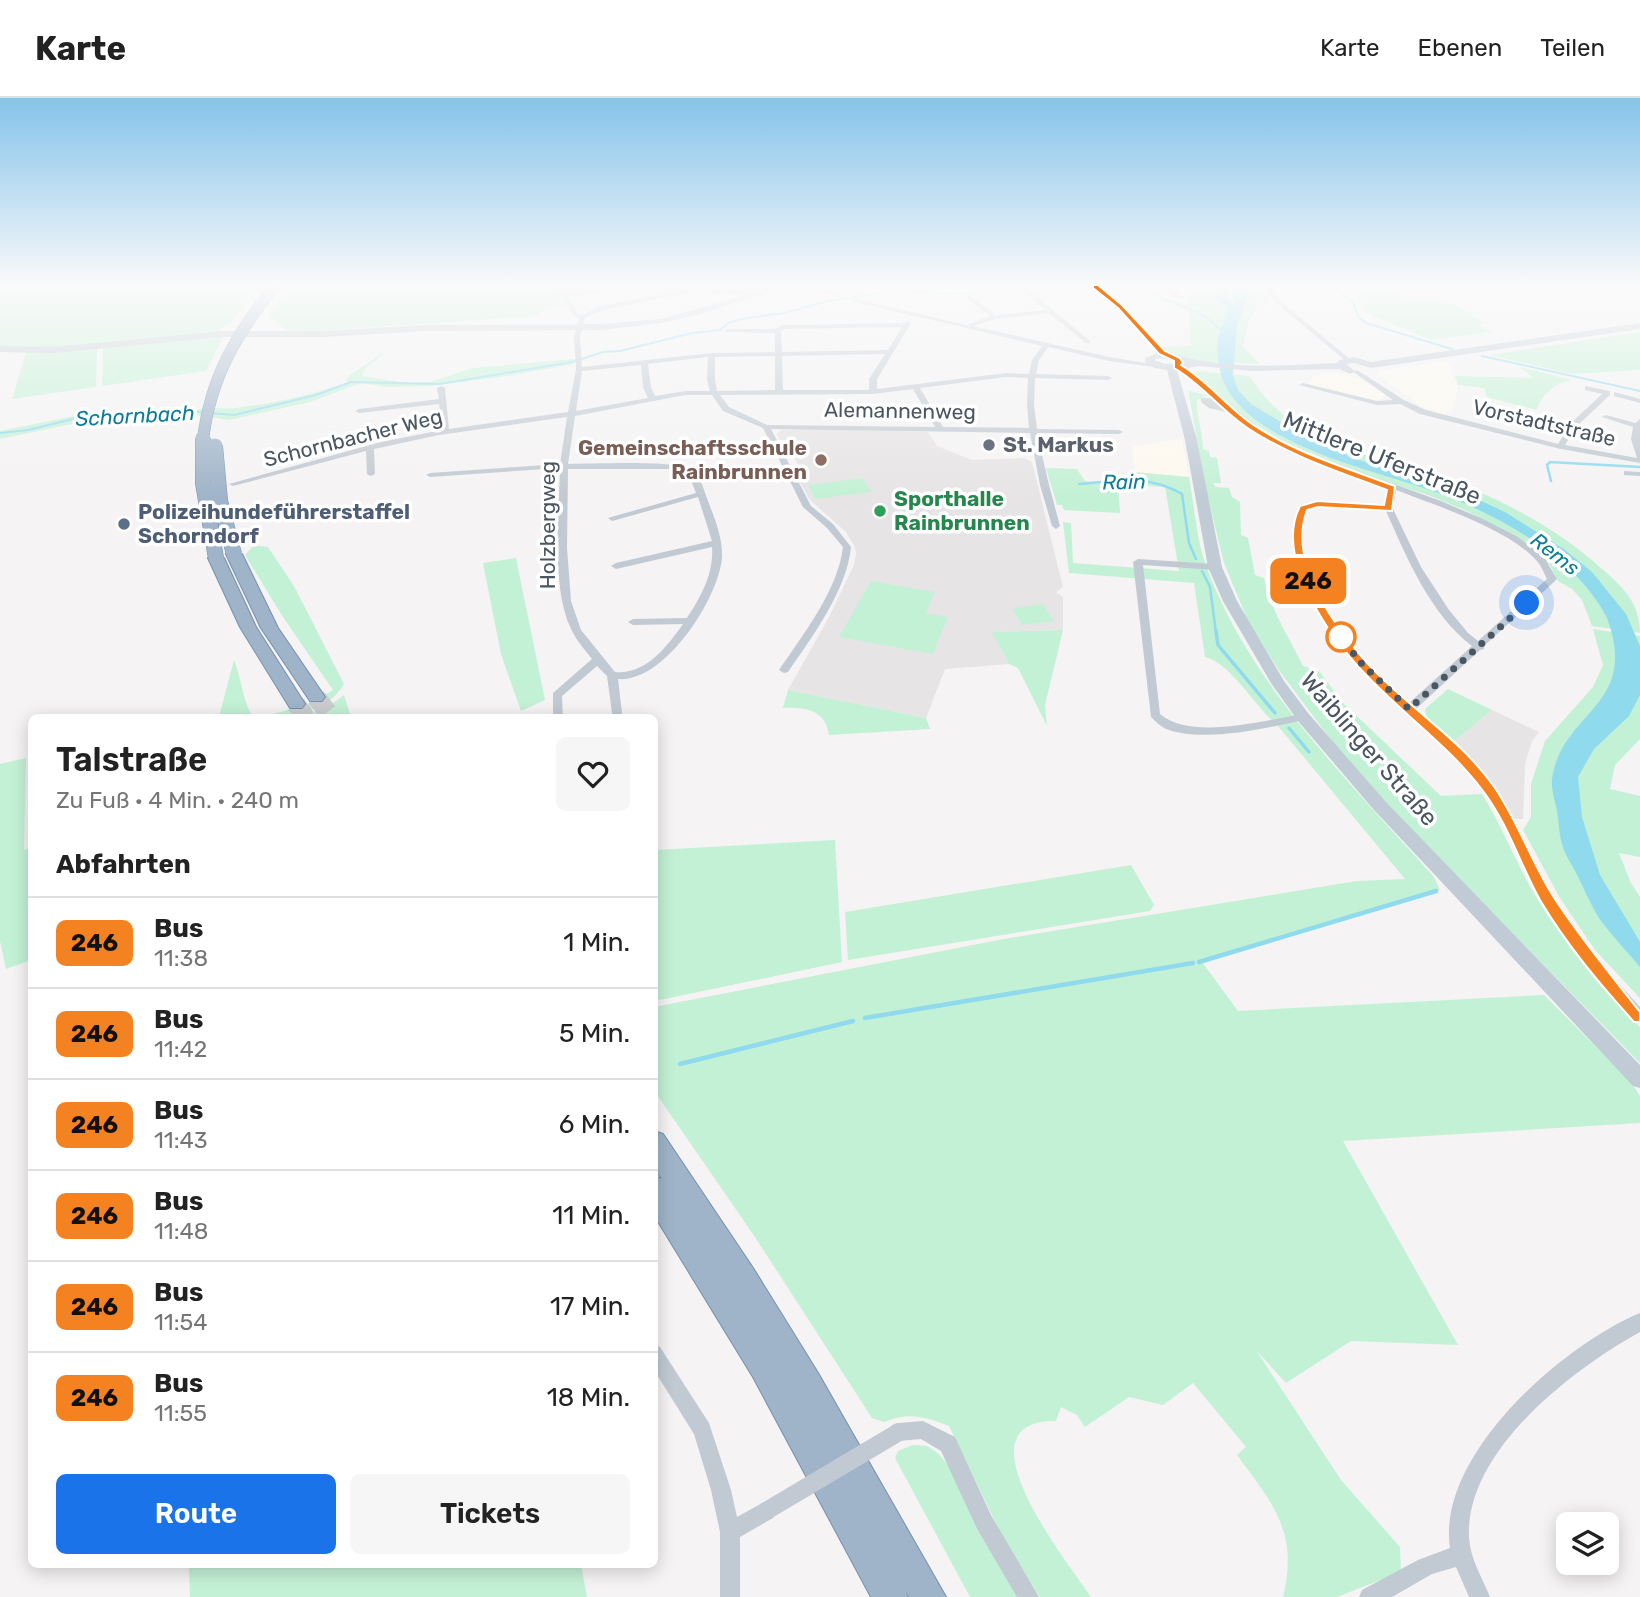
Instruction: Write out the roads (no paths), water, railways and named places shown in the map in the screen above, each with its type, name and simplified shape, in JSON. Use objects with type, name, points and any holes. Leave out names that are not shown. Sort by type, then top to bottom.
[{"type":"highway","points":[[226,357],[207,406],[200,476],[205,513],[225,556],[248,627],[296,704]]},
{"type":"highway","points":[[239,357],[221,402],[216,436],[215,474],[225,556],[282,652],[316,696]]},
{"type":"highway","points":[[658,1149],[736,1267],[807,1384],[928,1597]]},
{"type":"highway","points":[[658,1195],[765,1366],[890,1597]]},
{"type":"main road","points":[[1152,357],[1153,361],[1247,366],[1345,363],[1365,370],[1446,357]]},
{"type":"main road","points":[[1168,357],[1173,362]]},
{"type":"main road","name":"Waiblinger Straße","points":[[1153,361],[1175,386]]},
{"type":"main road","name":"Waiblinger Straße","points":[[1173,362],[1175,386],[1192,443],[1215,567],[1230,601],[1278,683],[1303,717],[1389,816],[1640,1079]]},
{"type":"main road","points":[[1345,363],[1365,370]]},
{"type":"street","name":"Holzbergweg","points":[[578,357],[564,466],[566,600],[576,630],[612,675]]},
{"type":"street","points":[[578,363],[644,363],[695,357]]},
{"type":"street","points":[[712,357],[711,380],[714,391],[726,409],[766,427],[807,507],[831,526],[847,547],[843,569],[784,670]]},
{"type":"street","points":[[777,357],[779,391]]},
{"type":"street","points":[[873,392],[873,379],[887,357]]},
{"type":"street","points":[[1036,357],[1031,376],[1033,430],[1056,526]]},
{"type":"street","points":[[1101,357],[1119,361],[1153,361]]},
{"type":"street","points":[[1338,357],[1345,363]]},
{"type":"street","points":[[644,363],[647,387],[652,398]]},
{"type":"street","name":"Vorstadtstraße","points":[[1365,370],[1401,402],[1444,418],[1561,447],[1640,459]]},
{"type":"street","name":"Schornbacher Weg","points":[[233,484],[446,432],[571,414],[652,398],[714,391],[873,392],[916,388],[978,377],[1108,378]]},
{"type":"street","name":"Vorstadtstraße","points":[[1303,385],[1377,403],[1401,402]]},
{"type":"street","points":[[441,388],[446,432]]},
{"type":"street","points":[[916,388],[940,429]]},
{"type":"street","points":[[1561,447],[1564,434],[1607,393],[1588,388]]},
{"type":"street","points":[[1617,394],[1640,401]]},
{"type":"street","points":[[359,411],[442,401]]},
{"type":"street","name":"Mittlere Uferstraße","points":[[1229,411],[1291,451],[1392,488],[1429,497],[1465,513],[1531,552],[1551,571],[1552,579],[1409,709]]},
{"type":"street","points":[[1606,417],[1638,423],[1635,440],[1640,459]]},
{"type":"street","name":"Alemannenweg","points":[[766,427],[1119,432]]},
{"type":"street","points":[[370,449],[372,474]]},
{"type":"street","points":[[430,475],[564,466],[688,470],[694,475],[716,543],[717,562],[712,581],[691,621],[663,654],[642,673],[627,677],[612,675],[617,713]]},
{"type":"street","name":"Vorstadtstraße","points":[[1627,473],[1640,474]]},
{"type":"street","points":[[1392,488],[1389,509],[1416,567],[1464,635],[1480,647]]},
{"type":"street","points":[[612,518],[701,494]]},
{"type":"street","points":[[1389,509],[1317,504],[1303,508],[1297,523],[1298,549],[1306,577],[1327,618],[1359,661],[1461,754],[1489,790],[1508,820],[1546,897],[1597,970],[1640,1017]]},
{"type":"street","points":[[616,566],[716,543]]},
{"type":"street","points":[[1215,567],[1138,562],[1155,715],[1167,725],[1185,730],[1224,728],[1303,717]]},
{"type":"street","points":[[633,622],[691,621]]},
{"type":"street","points":[[558,714],[557,695],[598,660]]},
{"type":"street","points":[[1480,1597],[1462,1556],[1459,1530],[1463,1507],[1488,1450],[1525,1404],[1558,1374],[1617,1333],[1640,1322]]},
{"type":"street","points":[[658,1359],[702,1430],[722,1490],[730,1532],[730,1597]]},
{"type":"street","points":[[730,1532],[898,1432],[923,1430],[948,1444],[984,1522],[1029,1597]]},
{"type":"street","points":[[1369,1597],[1384,1591],[1429,1563],[1441,1558],[1462,1556]]},
{"type":"water","name":"Rems","points":[[1218,357],[1234,357],[1233,375],[1238,390],[1251,404],[1314,442],[1359,460],[1462,492],[1505,512],[1565,550],[1592,572],[1626,614],[1640,646],[1640,695],[1629,716],[1594,749],[1578,777],[1582,817],[1600,875],[1640,942],[1640,967],[1599,918],[1566,854],[1552,787],[1559,756],[1569,737],[1607,690],[1614,671],[1615,648],[1607,618],[1592,595],[1573,573],[1551,554],[1501,521],[1447,496],[1341,462],[1284,437],[1259,422],[1238,404],[1224,383]]},
{"type":"waterway","name":"Schornbach","points":[[0,433],[28,430],[85,416],[135,419],[175,410],[234,415],[316,395],[351,382],[440,384],[572,362],[588,357]]},
{"type":"waterway","points":[[1486,357],[1640,391]]},
{"type":"waterway","points":[[1551,481],[1547,465],[1550,462],[1640,467]]},
{"type":"waterway","name":"Rain","points":[[1079,484],[1144,481],[1182,494],[1189,543],[1196,559]]},
{"type":"waterway","name":"Rain","points":[[1202,571],[1210,587],[1216,633]]},
{"type":"waterway","name":"Rain","points":[[1216,631],[1218,645],[1275,713]]},
{"type":"waterway","points":[[1289,728],[1309,752]]},
{"type":"waterway","points":[[1199,962],[1436,891]]},
{"type":"waterway","points":[[865,1018],[1193,963]]},
{"type":"waterway","points":[[680,1064],[853,1021]]},
{"type":"tunnel","points":[[316,697],[329,714]]},
{"type":"tunnel","points":[[296,704],[303,714]]},
{"type":"place","name":"St. Markus","points":[[989,445]]},
{"type":"place","name":"Gemeinschaftsschule Rainbrunnen","points":[[821,460]]},
{"type":"place","name":"Sporthalle Rainbrunnen","points":[[880,511]]},
{"type":"place","name":"Polizeihundeführerstaffel Schorndorf","points":[[124,524]]}]
